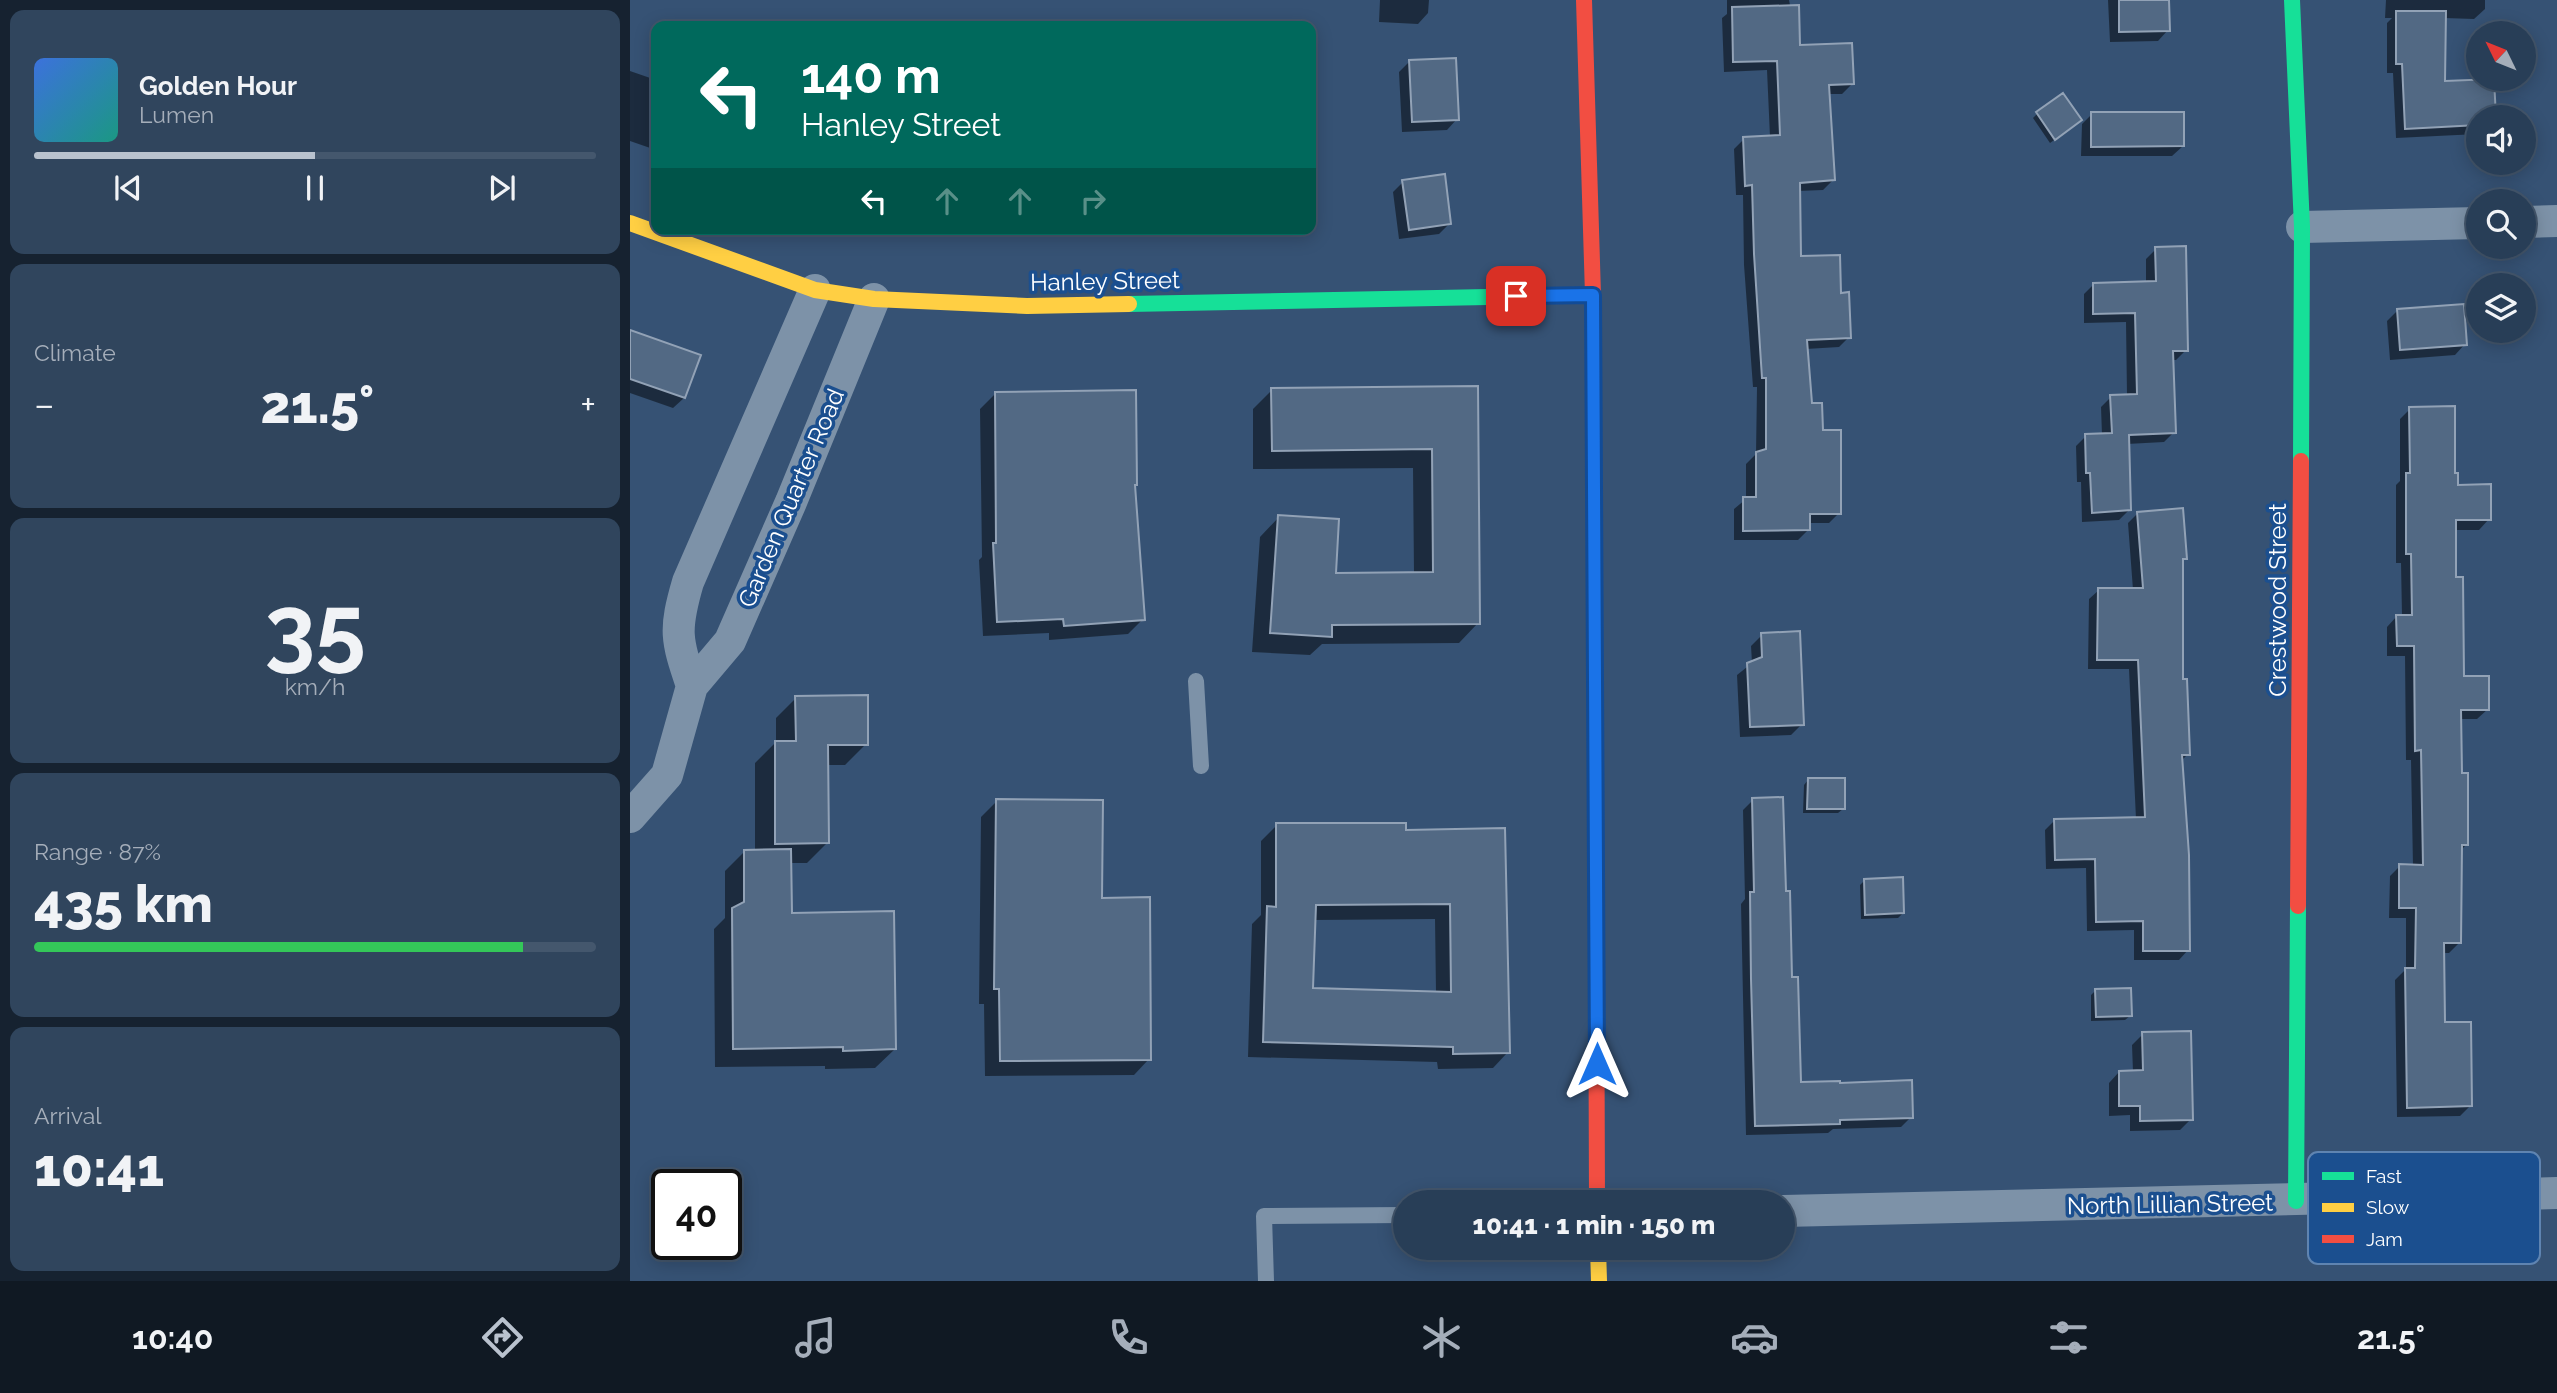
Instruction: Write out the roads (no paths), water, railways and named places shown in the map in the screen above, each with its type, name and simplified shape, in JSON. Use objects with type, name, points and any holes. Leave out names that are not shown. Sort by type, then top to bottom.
[{"type":"street","points":[[1584,0],[1593,295],[1597,1190]]},
{"type":"street","name":"Crestwood Street","points":[[2292,0],[2302,227],[2296,1201]]},
{"type":"street","points":[[2536,222],[2557,221]]},
{"type":"street","name":"Hanley Street","points":[[630,223],[651,231]]},
{"type":"street","points":[[2302,227],[2466,223]]},
{"type":"street","name":"Hanley Street","points":[[663,235],[815,290],[874,299],[1027,306],[1593,295]]},
{"type":"street","points":[[692,686],[678,645],[678,617],[688,582],[815,290]]},
{"type":"street","name":"Garden Quarter Road","points":[[630,817],[667,775],[692,686],[730,641],[791,502],[874,299]]},
{"type":"street","name":"North Lillian Street","points":[[1795,1211],[2308,1201]]},
{"type":"street","points":[[1598,1260],[1599,1281]]},
{"type":"lane","points":[[1196,681],[1200,766]]},
{"type":"lane","points":[[1266,1281],[1264,1216],[1393,1215]]}]
